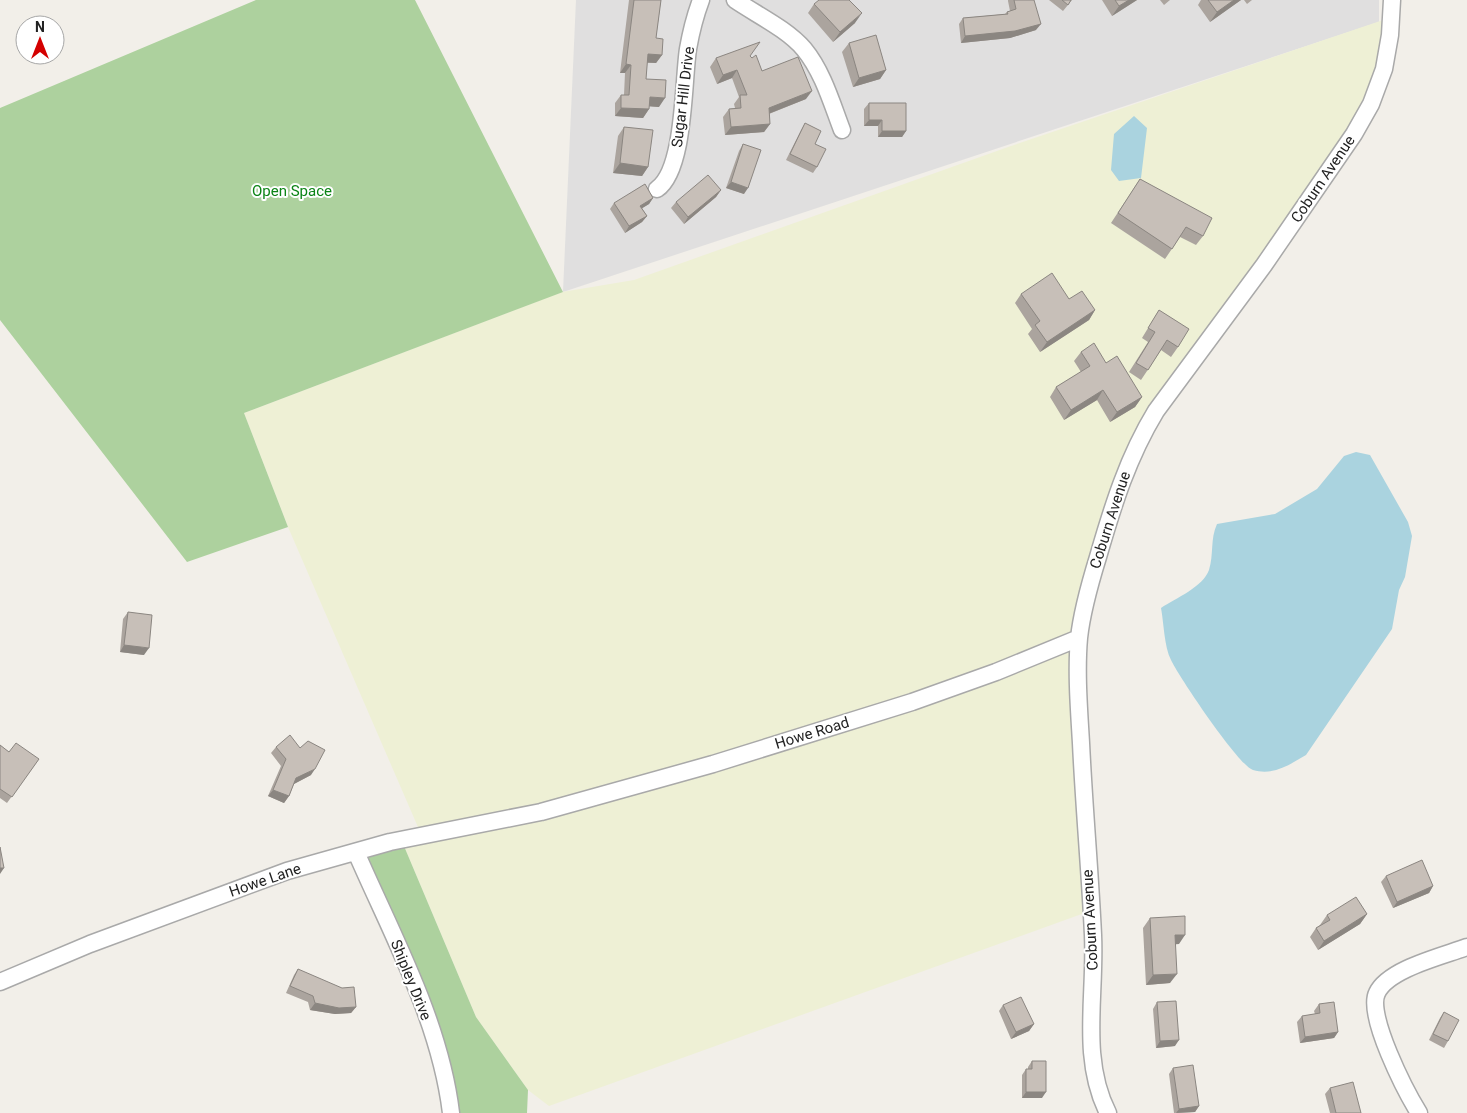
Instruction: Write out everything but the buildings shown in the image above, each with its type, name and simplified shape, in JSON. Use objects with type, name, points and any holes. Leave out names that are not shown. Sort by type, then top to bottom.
[{"type":"street","name":"Sugar Hill Drive","points":[[657,189],[664,184],[669,176],[674,160],[680,131],[688,50],[694,18],[701,0]]},
{"type":"street","points":[[735,0],[791,37],[804,49],[822,78],[842,130]]},
{"type":"street","name":"Coburn Avenue","points":[[1108,1113],[1096,1082],[1092,1060],[1093,933],[1080,725],[1079,638],[1084,604],[1118,488],[1138,440],[1156,411],[1264,265],[1354,134],[1371,104],[1384,69],[1389,44],[1392,0]]},
{"type":"street","name":"Howe Road","points":[[541,812],[713,764],[912,702],[996,672],[1079,638]]},
{"type":"street","name":"Howe Lane","points":[[0,982],[82,947],[278,874],[435,832],[541,812]]},
{"type":"street","name":"Shipley Drive","points":[[356,852],[409,973],[434,1037],[444,1070],[451,1113]]},
{"type":"street","points":[[1419,1113],[1395,1068],[1376,1015],[1375,1002],[1377,992],[1395,976],[1407,969],[1467,947]]},
{"type":"shaded area","points":[[576,0],[1379,0],[1379,22],[563,292]]},
{"type":"green space","name":"Open Space","points":[[256,0],[415,0],[563,292],[244,413],[288,527],[187,562],[0,320],[0,108]]},
{"type":"green space","points":[[1392,17],[1378,89],[1138,440],[1079,638],[1090,911],[549,1106],[528,1090],[476,1017],[401,839],[421,834],[288,527],[244,413],[562,292],[634,280],[1011,146]]},
{"type":"green space","points":[[401,839],[476,1017],[528,1090],[527,1113],[451,1113],[448,1087],[356,852]]},
{"type":"water","points":[[1134,116],[1147,128],[1141,178],[1119,181],[1111,170],[1114,134]]},
{"type":"water","points":[[1356,452],[1370,455],[1408,522],[1412,536],[1405,577],[1399,590],[1392,629],[1306,755],[1274,771],[1253,770],[1235,754],[1176,669],[1167,648],[1161,608],[1188,592],[1206,576],[1209,570],[1217,524],[1275,514],[1317,489],[1344,456]]}]
